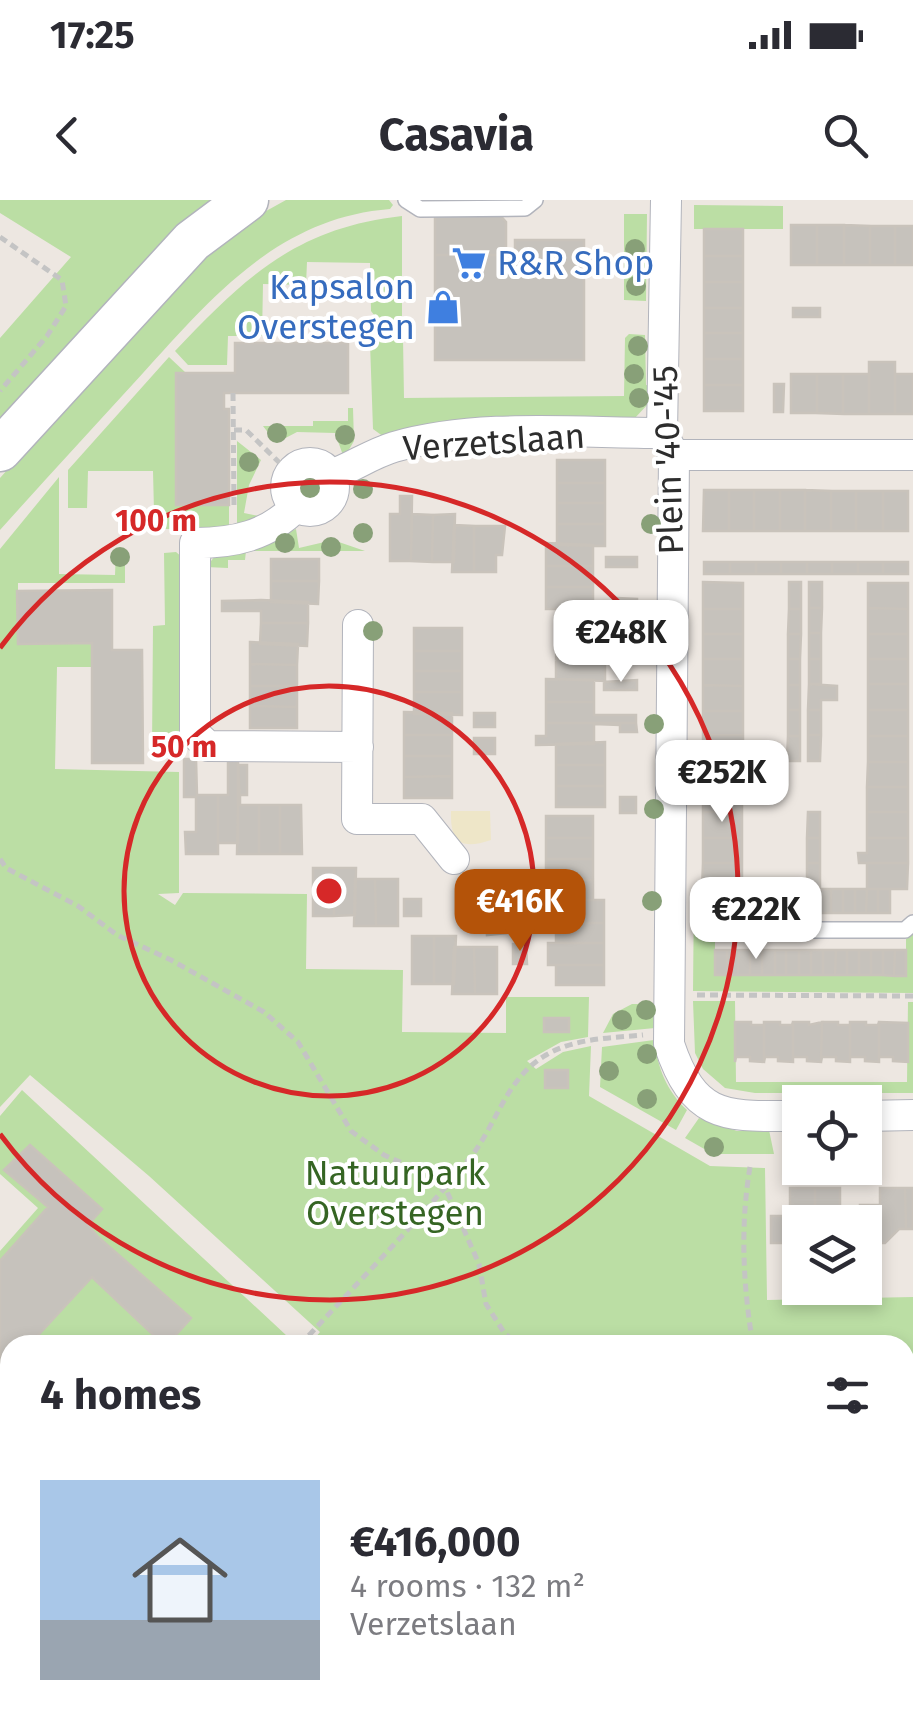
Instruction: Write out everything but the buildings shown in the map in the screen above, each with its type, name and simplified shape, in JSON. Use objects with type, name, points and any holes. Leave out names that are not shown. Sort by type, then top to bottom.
[{"type":"street","points":[[0,450],[192,241],[247,200]]},
{"type":"street","name":"Plein '40-'45","points":[[666,200],[669,1044],[680,1078],[698,1100],[733,1116],[782,1116]]},
{"type":"street","name":"Verzetslaan","points":[[331,476],[370,455],[439,438],[505,433],[913,454]]},
{"type":"street","points":[[315,463],[331,476],[335,487],[329,503],[315,511],[296,507],[286,491],[290,473],[299,466],[315,463]]},
{"type":"street","points":[[296,507],[267,530],[234,540],[194,543],[194,734],[208,746],[358,747]]},
{"type":"street","points":[[358,625],[358,819],[422,819],[454,859]]},
{"type":"street","points":[[882,1116],[913,1116]]},
{"type":"lane","points":[[406,200],[420,208],[525,208],[535,200]]},
{"type":"lane","points":[[720,930],[905,930],[913,923]]},
{"type":"path","points":[[0,237],[62,280],[66,306],[47,336],[0,391]]},
{"type":"path","points":[[233,393],[234,540]]},
{"type":"path","points":[[234,430],[246,430],[290,473]]},
{"type":"path","points":[[0,859],[6,868],[78,906],[117,934],[264,1012],[298,1042],[351,1131],[384,1155],[434,1177],[445,1187],[479,1264],[486,1304],[506,1335]]},
{"type":"path","points":[[669,995],[913,996]]},
{"type":"path","points":[[309,1335],[473,1154],[522,1075],[547,1054],[596,1039],[669,1032]]},
{"type":"path","points":[[750,1167],[744,1204],[743,1256],[752,1335]]},
{"type":"green space","points":[[0,200],[215,200],[0,426],[0,338],[71,257],[0,213]]},
{"type":"green space","points":[[286,200],[389,200],[393,205],[311,229],[245,270],[188,324],[0,530],[0,478],[204,251]]},
{"type":"green space","points":[[694,205],[783,206],[783,229],[694,229]]},
{"type":"green space","points":[[624,214],[647,214],[646,301],[624,300]]},
{"type":"green space","points":[[402,216],[402,320],[378,320],[371,311],[370,263],[307,262],[306,285],[263,284],[262,336],[228,336],[227,365],[188,365],[175,351],[225,300],[275,260],[332,232]]},
{"type":"green space","points":[[629,334],[645,335],[646,385],[652,386],[649,403],[634,419],[384,437],[373,429],[370,343],[377,337],[403,338],[404,398],[624,396],[625,338]]},
{"type":"green space","points":[[169,357],[186,373],[176,374],[176,504],[229,505],[229,530],[164,529],[164,511],[154,511],[153,471],[88,471],[87,508],[68,508],[68,470]]},
{"type":"green space","points":[[348,408],[353,408],[354,441],[344,458],[335,433],[297,432],[276,443],[263,426],[348,421]]},
{"type":"green space","points":[[237,441],[261,460],[249,485],[244,513],[263,517],[237,529]]},
{"type":"green space","name":"Natuurpark Overstegen","points":[[59,477],[59,574],[115,575],[116,551],[125,551],[125,583],[18,583],[18,643],[92,643],[92,667],[57,667],[55,769],[179,772],[179,893],[158,894],[175,905],[183,893],[307,894],[306,969],[403,970],[402,1032],[506,1033],[506,997],[589,997],[588,1037],[561,1042],[527,1061],[536,1069],[563,1052],[591,1046],[589,1096],[710,1166],[765,1168],[767,1300],[782,1300],[782,1305],[882,1305],[882,1298],[913,1297],[913,1335],[317,1335],[320,1332],[149,1176],[30,1075],[0,1107],[0,549]]},
{"type":"green space","points":[[296,529],[299,548],[333,540],[365,551],[246,551],[245,560],[228,560],[228,568],[206,567],[216,555],[255,546]]},
{"type":"green space","points":[[176,552],[183,558],[182,749],[152,748],[153,626],[165,625],[164,553]]},
{"type":"green space","points":[[694,889],[715,889],[715,975],[906,975],[906,939],[913,933],[913,993],[693,991]]},
{"type":"green space","points":[[693,1001],[735,1001],[736,1082],[907,1082],[908,1002],[913,1002],[913,1093],[882,1093],[882,1085],[782,1085],[782,1093],[725,1088],[703,1069],[695,1053]]},
{"type":"green space","points":[[632,1004],[647,1004],[655,1012],[655,1028],[603,1033],[613,1014]]},
{"type":"green space","points":[[654,1040],[664,1078],[687,1110],[676,1130],[600,1087],[602,1047]]},
{"type":"green space","points":[[22,1090],[286,1335],[0,1335],[0,1251],[38,1208],[0,1174],[0,1116]]},
{"type":"green space","points":[[699,1118],[737,1131],[769,1130],[774,1154],[713,1154],[685,1138]]},
{"type":"sand","points":[[451,811],[490,811],[491,840],[472,844],[459,841]]},
{"type":"place","name":"R&R Shop","points":[[469,263]]},
{"type":"place","name":"Kapsalon Overstegen","points":[[443,307]]}]
